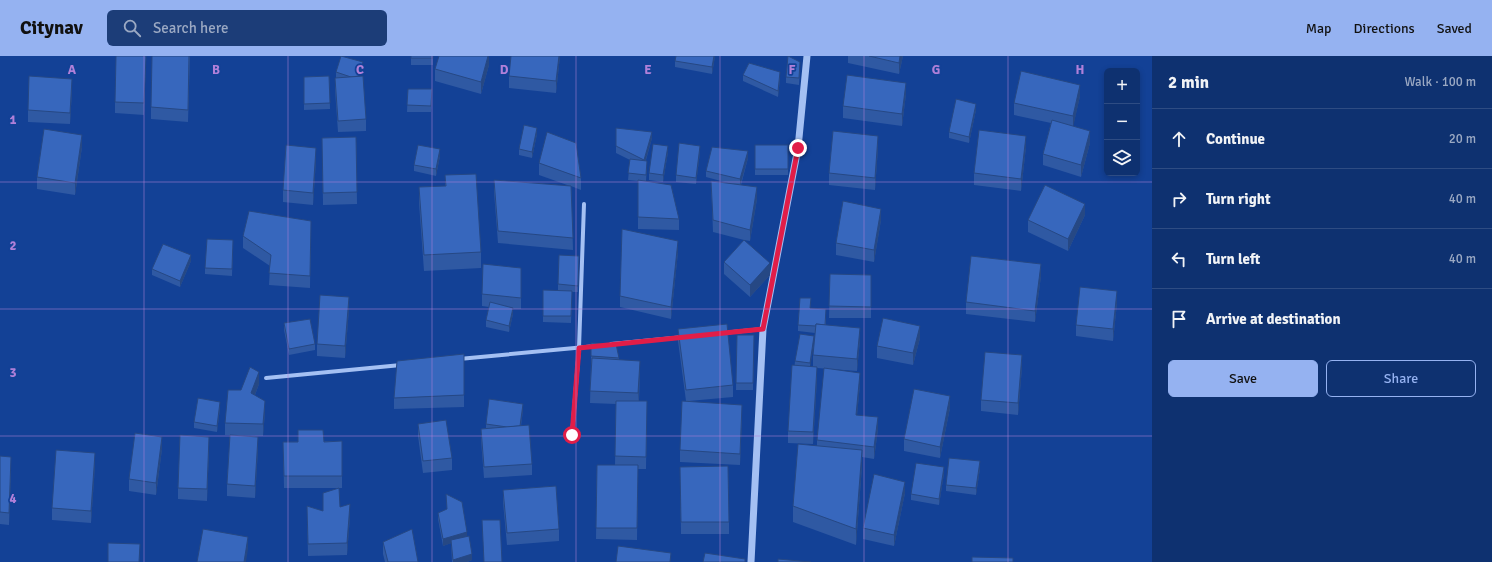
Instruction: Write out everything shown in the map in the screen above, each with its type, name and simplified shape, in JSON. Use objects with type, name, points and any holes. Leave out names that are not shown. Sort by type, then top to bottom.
[{"type":"street","points":[[751,562],[763,329],[798,148],[807,56]]},
{"type":"street","points":[[572,435],[579,348],[584,204]]},
{"type":"street","points":[[717,334],[763,329]]},
{"type":"street","points":[[609,345],[686,337]]},
{"type":"street","points":[[454,360],[602,345]]},
{"type":"street","points":[[266,378],[407,365]]},
{"type":"building","points":[[116,56],[146,56],[144,103],[115,102]]},
{"type":"building","points":[[152,56],[189,56],[188,110],[151,107]]},
{"type":"building","points":[[341,56],[363,62],[359,76],[351,77],[336,72]]},
{"type":"building","points":[[411,56],[433,56],[433,58],[411,58]]},
{"type":"building","points":[[439,56],[488,56],[481,82],[435,69]]},
{"type":"building","points":[[511,56],[559,56],[556,81],[509,76]]},
{"type":"building","points":[[676,56],[714,56],[712,67],[675,61]]},
{"type":"building","points":[[788,56],[800,62],[799,78],[786,77]]},
{"type":"building","points":[[869,56],[900,56],[899,63]]},
{"type":"building","points":[[749,63],[780,72],[778,91],[743,75]]},
{"type":"building","points":[[1021,71],[1080,85],[1073,116],[1014,103]]},
{"type":"building","points":[[847,75],[906,83],[902,114],[843,106]]},
{"type":"building","points":[[29,76],[72,79],[70,113],[28,110]]},
{"type":"building","points":[[329,76],[330,103],[304,104],[304,77]]},
{"type":"building","points":[[363,76],[366,119],[338,121],[335,78]]},
{"type":"building","points":[[408,89],[432,89],[431,106],[407,105]]},
{"type":"building","points":[[956,99],[976,104],[969,137],[949,132]]},
{"type":"building","points":[[1052,120],[1090,131],[1081,165],[1043,154]]},
{"type":"building","points":[[524,125],[537,128],[532,152],[519,149]]},
{"type":"building","points":[[616,128],[652,132],[644,160],[616,146]]},
{"type":"building","points":[[44,129],[82,135],[75,183],[37,177]]},
{"type":"building","points":[[979,130],[1026,136],[1021,179],[974,173]]},
{"type":"building","points":[[833,131],[878,136],[875,178],[829,173]]},
{"type":"building","points":[[547,132],[576,143],[581,178],[539,163]]},
{"type":"building","points":[[356,137],[357,192],[323,193],[322,138]]},
{"type":"building","points":[[679,143],[700,146],[696,178],[676,175]]},
{"type":"building","points":[[653,144],[668,146],[663,175],[649,173]]},
{"type":"building","points":[[286,145],[316,148],[313,193],[283,190]]},
{"type":"building","points":[[418,145],[440,149],[436,169],[414,165]]},
{"type":"building","points":[[755,145],[788,145],[788,169],[755,169]]},
{"type":"building","points":[[712,147],[748,151],[740,179],[706,171]]},
{"type":"building","points":[[630,159],[647,161],[646,175],[628,173]]},
{"type":"building","points":[[476,174],[481,252],[424,255],[419,187],[446,186],[445,175]]},
{"type":"building","points":[[494,180],[571,186],[573,238],[498,231]]},
{"type":"building","points":[[638,180],[671,185],[679,219],[638,217]]},
{"type":"building","points":[[711,181],[757,187],[750,230],[713,220]]},
{"type":"building","points":[[1045,185],[1085,204],[1068,239],[1028,220]]},
{"type":"building","points":[[843,201],[881,209],[874,250],[836,243]]},
{"type":"building","points":[[249,211],[311,221],[310,276],[269,273],[271,255],[243,236]]},
{"type":"building","points":[[622,229],[678,241],[671,307],[620,296]]},
{"type":"building","points":[[207,239],[233,240],[232,269],[205,268]]},
{"type":"building","points":[[744,240],[770,263],[750,285],[724,262]]},
{"type":"building","points":[[163,244],[191,255],[180,281],[152,269]]},
{"type":"building","points":[[559,255],[579,256],[578,286],[558,284]]},
{"type":"building","points":[[971,256],[1041,264],[1035,311],[966,302]]},
{"type":"building","points":[[483,264],[521,268],[521,298],[482,294]]},
{"type":"building","points":[[830,274],[871,275],[871,307],[829,306]]},
{"type":"building","points":[[1080,287],[1117,291],[1113,329],[1076,325]]},
{"type":"building","points":[[543,290],[572,291],[571,316],[543,316]]},
{"type":"building","points":[[320,295],[349,297],[345,346],[317,344]]},
{"type":"building","points":[[800,298],[811,298],[810,308],[826,309],[825,325],[798,325]]},
{"type":"building","points":[[490,302],[513,308],[509,326],[486,320]]},
{"type":"building","points":[[883,318],[920,326],[913,353],[877,346]]},
{"type":"building","points":[[310,319],[315,344],[289,349],[284,323]]},
{"type":"building","points":[[727,324],[733,385],[686,390],[678,329]]},
{"type":"building","points":[[816,324],[860,328],[857,359],[813,355]]},
{"type":"building","points":[[800,334],[814,336],[810,363],[795,361]]},
{"type":"building","points":[[737,335],[754,335],[753,383],[736,383]]},
{"type":"building","points":[[591,343],[616,344],[619,358],[591,356]]},
{"type":"building","points":[[985,352],[1022,355],[1018,403],[981,400]]},
{"type":"building","points":[[464,354],[464,395],[394,398],[397,361]]},
{"type":"building","points":[[592,358],[640,361],[638,393],[590,391]]},
{"type":"building","points":[[792,365],[817,367],[813,432],[788,431]]},
{"type":"building","points":[[250,367],[259,372],[251,393],[265,401],[263,424],[225,423],[228,390],[241,390]]},
{"type":"building","points":[[824,368],[860,373],[856,415],[878,417],[874,447],[817,440]]},
{"type":"building","points":[[914,389],[950,396],[940,447],[904,439]]},
{"type":"building","points":[[198,398],[220,402],[217,426],[194,422]]},
{"type":"building","points":[[489,399],[523,404],[520,426],[507,427],[486,424]]},
{"type":"building","points":[[616,401],[647,401],[646,457],[615,456]]},
{"type":"building","points":[[682,401],[742,405],[740,454],[680,450]]},
{"type":"building","points":[[446,420],[452,458],[423,461],[418,424]]},
{"type":"building","points":[[529,425],[532,464],[484,467],[481,429]]},
{"type":"building","points":[[298,430],[323,430],[324,442],[342,441],[342,476],[284,476],[283,442],[298,442]]},
{"type":"building","points":[[135,433],[162,437],[156,483],[129,479]]},
{"type":"building","points":[[180,435],[209,437],[207,489],[178,488]]},
{"type":"building","points":[[230,435],[258,437],[255,486],[227,484]]},
{"type":"building","points":[[798,444],[862,450],[856,529],[793,506]]},
{"type":"building","points":[[56,450],[95,453],[91,511],[52,508]]},
{"type":"building","points":[[0,456],[11,457],[9,513],[0,512]]},
{"type":"building","points":[[949,458],[980,461],[976,488],[946,485]]},
{"type":"building","points":[[916,463],[944,467],[939,499],[911,494]]},
{"type":"building","points":[[597,465],[638,465],[637,528],[596,528]]},
{"type":"building","points":[[728,466],[729,522],[681,522],[680,467]]},
{"type":"building","points":[[874,474],[905,482],[894,535],[863,528]]},
{"type":"building","points":[[556,486],[559,529],[507,533],[503,490]]},
{"type":"building","points":[[339,488],[340,507],[350,504],[347,543],[308,544],[307,506],[323,511],[323,493]]},
{"type":"building","points":[[446,494],[462,502],[467,532],[443,539],[438,513],[447,509]]},
{"type":"building","points":[[482,520],[500,520],[502,562],[484,562]]},
{"type":"building","points":[[203,529],[248,537],[244,562],[197,562]]},
{"type":"building","points":[[412,529],[418,562],[388,562],[383,542]]},
{"type":"building","points":[[469,536],[472,554],[453,560],[451,540]]},
{"type":"building","points":[[108,543],[140,544],[139,562],[108,562]]},
{"type":"building","points":[[618,546],[671,553],[670,562],[616,562]]},
{"type":"building","points":[[705,553],[745,559],[745,562],[703,562]]},
{"type":"building","points":[[972,557],[1013,558],[1013,562],[972,562]]},
{"type":"building","points":[[778,559],[811,562],[778,562]]},
{"type":"route","points":[[572,435],[579,348],[763,329],[798,148]]}]
